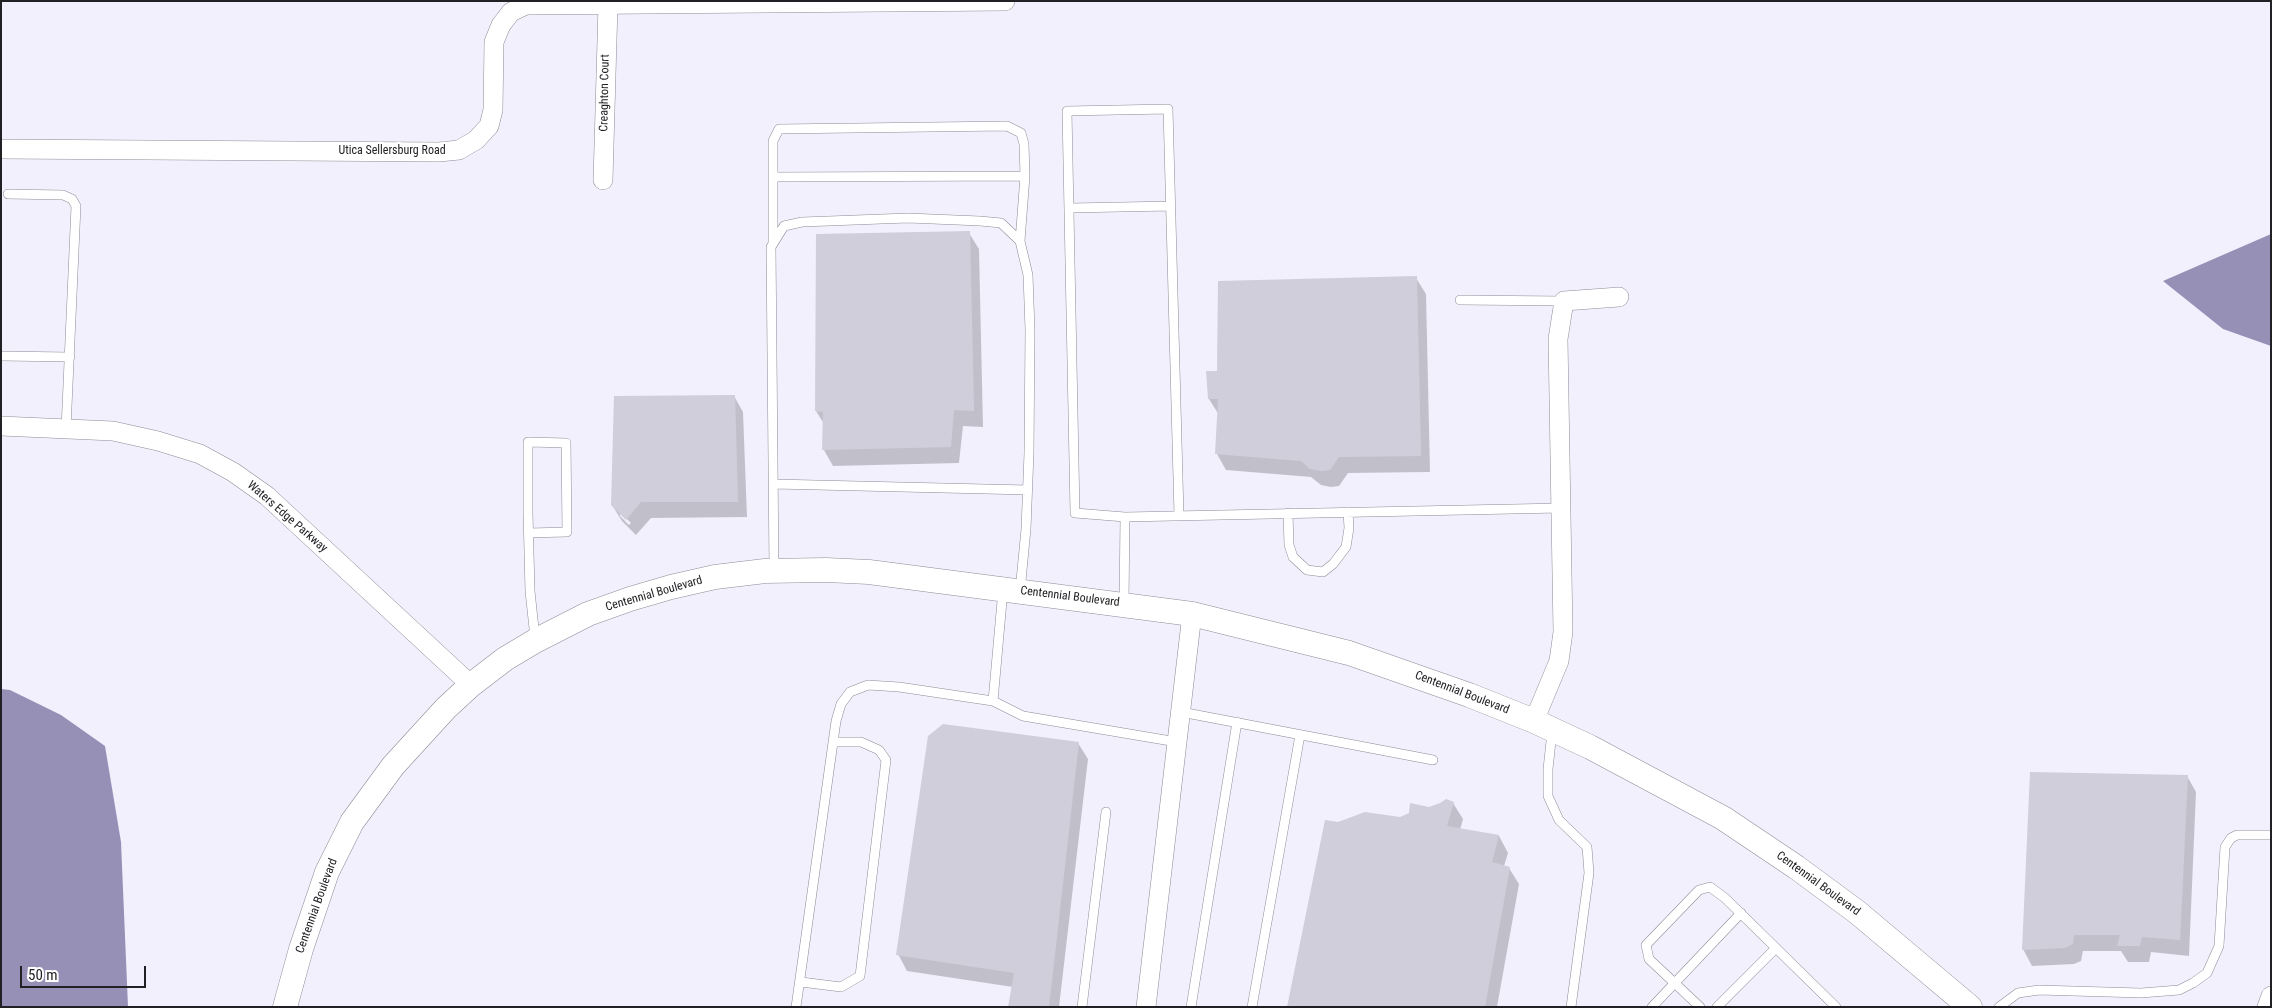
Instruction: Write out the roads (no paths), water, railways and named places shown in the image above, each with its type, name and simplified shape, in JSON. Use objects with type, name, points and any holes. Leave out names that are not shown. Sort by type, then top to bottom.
[{"type":"street","name":"Utica Sellersburg Road","points":[[1,149],[429,152],[459,150],[476,140],[490,126],[493,110],[494,42],[501,24],[511,12],[526,5],[1005,1]]},
{"type":"street","name":"Creaghton Court","points":[[603,180],[608,5]]},
{"type":"street","points":[[1543,725],[1559,661],[1563,632],[1558,339],[1564,300],[1619,297]]},
{"type":"street","name":"Waters Edge Parkway","points":[[1,426],[113,432],[158,441],[200,454],[233,472],[267,496],[471,685]]},
{"type":"street","name":"Centennial Boulevard","points":[[285,1007],[301,949],[327,872],[352,822],[393,766],[446,708],[471,685],[505,659],[588,614],[671,586],[715,577],[774,571],[826,570],[869,572],[1192,614],[1349,653],[1405,671],[1543,725],[1654,780],[1723,818],[1780,856],[1857,912],[1970,1007]]},
{"type":"street","points":[[1146,1007],[1192,614]]},
{"type":"street","points":[[2267,1007],[2271,996]]},
{"type":"lane","points":[[1179,515],[1168,109],[1067,111],[1075,513],[1125,517],[1561,508]]},
{"type":"lane","points":[[774,244],[773,141],[779,129],[1007,126],[1021,133],[1024,144],[1025,176],[1020,241],[1028,275],[1030,330],[1028,490],[1024,566],[1011,590],[993,701]]},
{"type":"lane","points":[[773,176],[1025,176]]},
{"type":"lane","points":[[8,194],[63,195],[72,199],[76,206],[66,429]]},
{"type":"lane","points":[[1070,208],[1171,206]]},
{"type":"lane","points":[[774,571],[774,355],[770,267],[771,248],[784,226],[802,222],[908,218],[1000,223],[1020,241]]},
{"type":"lane","points":[[1460,300],[1564,300]]},
{"type":"lane","points":[[1,356],[70,357]]},
{"type":"lane","points":[[529,534],[567,532],[566,443],[528,442],[529,534],[530,591],[536,641]]},
{"type":"lane","points":[[774,484],[1028,490]]},
{"type":"lane","points":[[1288,513],[1289,545],[1293,557],[1307,570],[1323,572],[1333,564],[1346,547],[1349,528],[1348,512]]},
{"type":"lane","points":[[1124,604],[1125,517]]},
{"type":"lane","points":[[796,1007],[833,742],[841,704],[850,692],[868,685],[993,701],[1023,716],[1177,742]]},
{"type":"lane","points":[[1180,712],[1433,760]]},
{"type":"lane","points":[[1191,1007],[1236,722]]},
{"type":"lane","points":[[1543,725],[1548,769],[1548,796],[1559,820],[1587,847],[1589,874],[1571,1007]]},
{"type":"lane","points":[[1252,1007],[1300,735]]},
{"type":"lane","points":[[801,982],[841,987],[860,976],[886,760],[879,750],[861,742],[833,742]]},
{"type":"lane","points":[[1082,1007],[1106,812]]},
{"type":"lane","points":[[1999,1007],[2018,993],[2039,990],[2141,993],[2179,990],[2193,983],[2207,973],[2219,946],[2225,847],[2231,838],[2237,835],[2271,835]]},
{"type":"lane","points":[[1700,1007],[1649,959],[1646,945],[1698,890],[1710,887],[1741,913],[1836,1007]]},
{"type":"lane","points":[[1652,1007],[1741,913]]},
{"type":"lane","points":[[1717,1007],[1776,948]]}]
